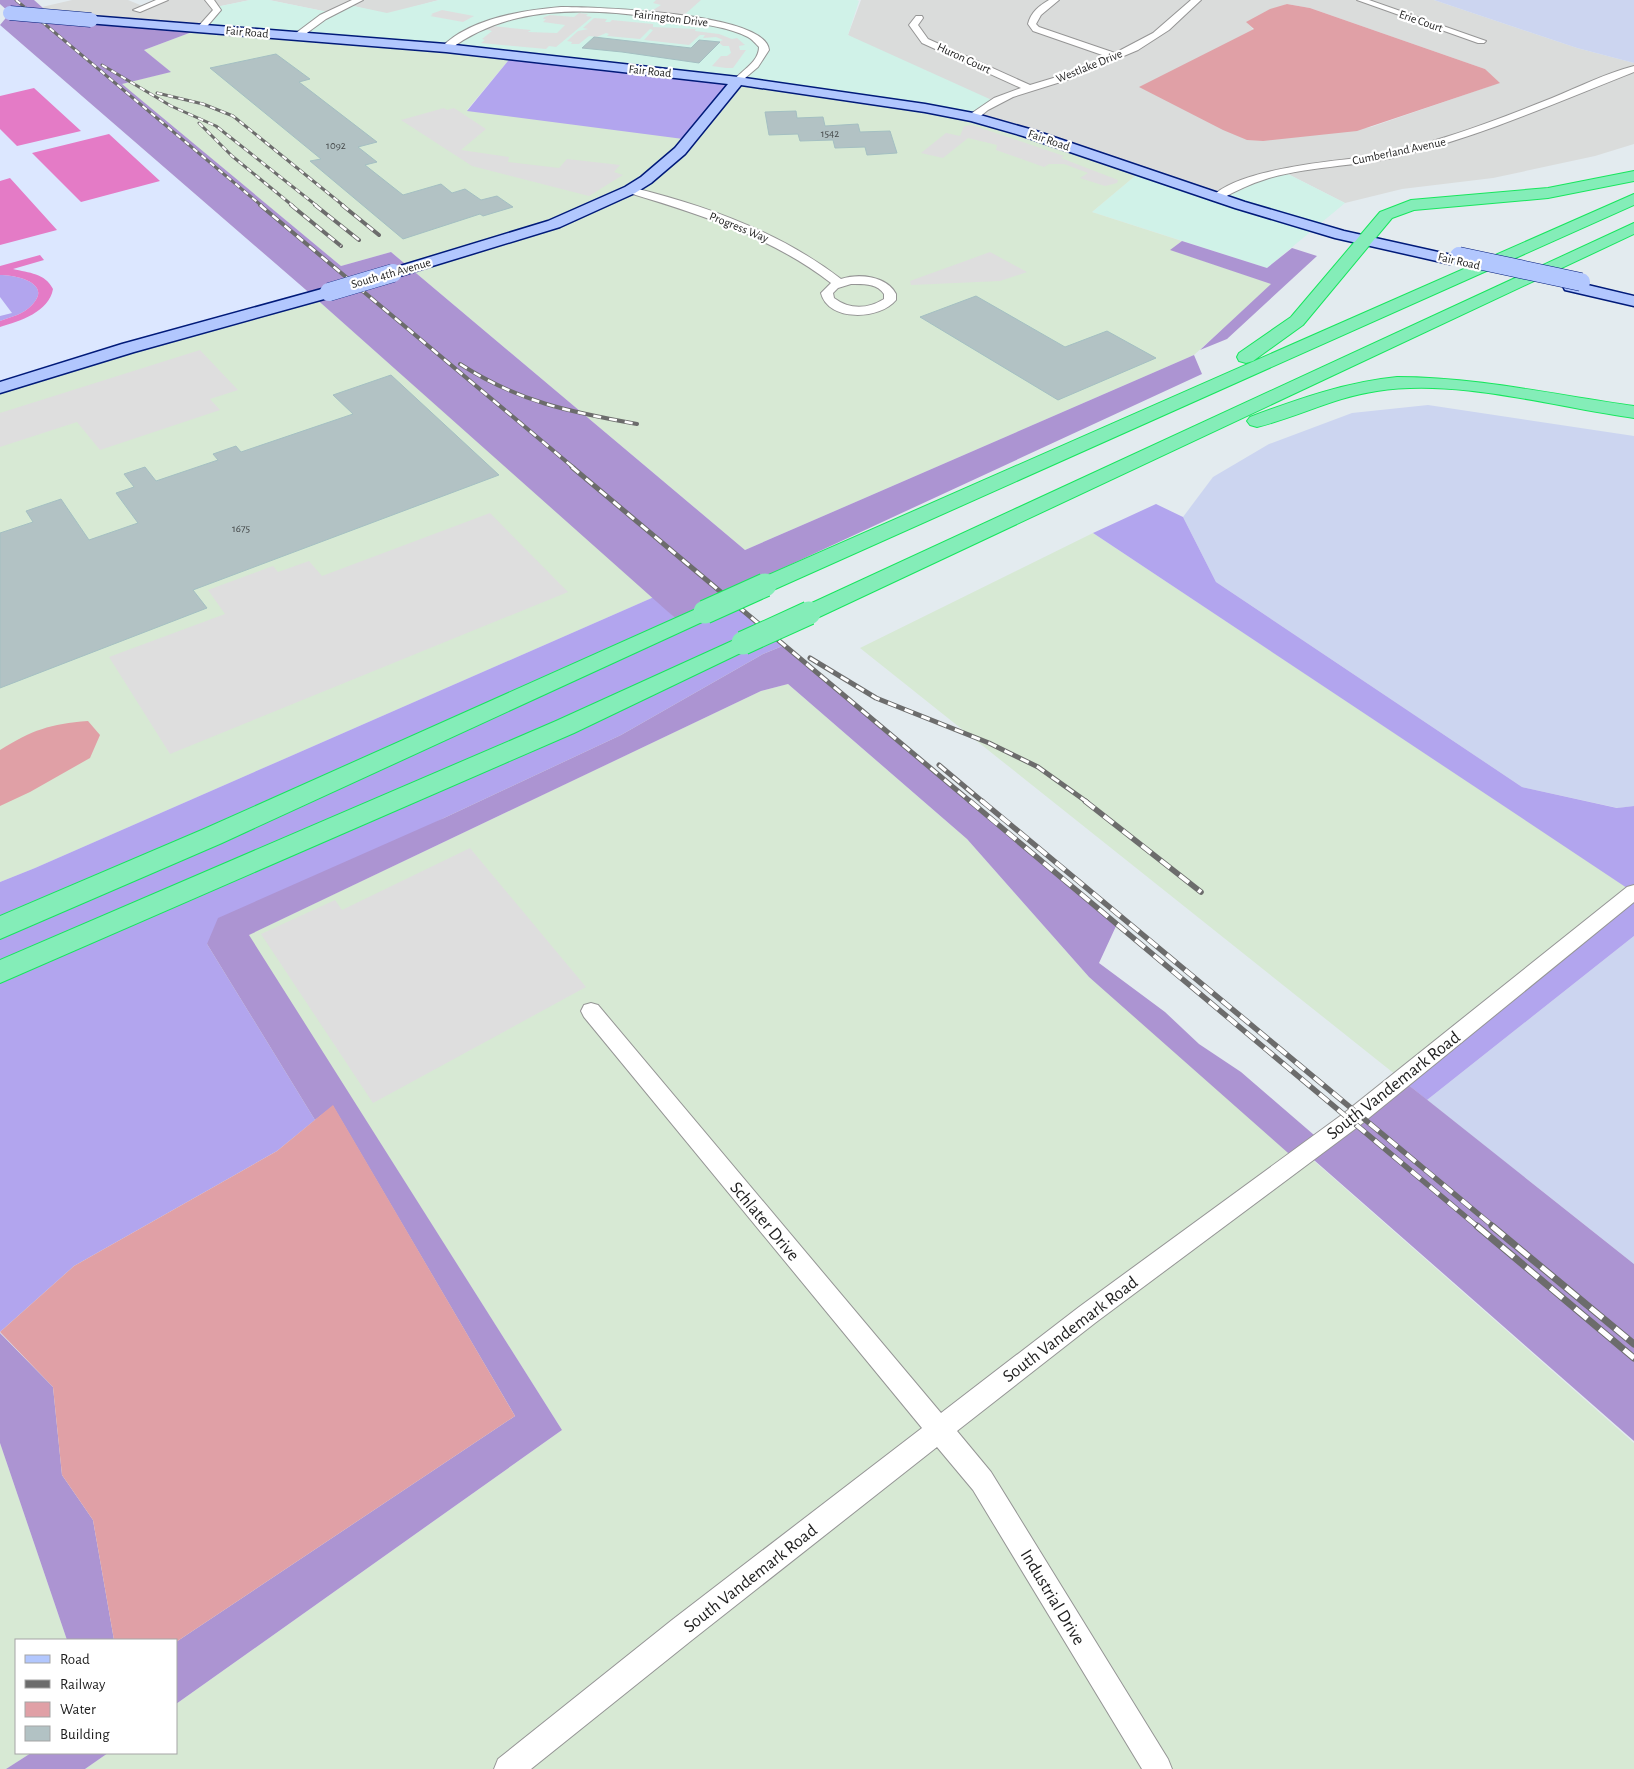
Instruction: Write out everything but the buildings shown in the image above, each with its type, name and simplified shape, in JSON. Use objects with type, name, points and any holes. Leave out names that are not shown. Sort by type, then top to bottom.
[{"type":"highway","points":[[1041,462],[1197,385],[1258,350],[1297,322],[1386,215],[1411,205],[1548,194],[1634,176]]},
{"type":"highway","points":[[0,928],[213,836],[765,584],[1634,199]]},
{"type":"highway","points":[[0,972],[565,727],[1634,228]]},
{"type":"highway","points":[[1042,504],[1155,458],[1285,411],[1358,388],[1395,383],[1443,383],[1516,392],[1634,412]]},
{"type":"main road","name":"Fair Road","points":[[5,13],[446,48],[738,81],[925,108],[973,117],[1028,133],[1218,197],[1341,235],[1576,284],[1634,294]]},
{"type":"main road","name":"South 4th Avenue","points":[[0,388],[128,348],[394,273],[554,224],[630,190],[646,180],[680,151],[738,81]]},
{"type":"main road","name":"Fair Road","points":[[1576,284],[1634,301]]},
{"type":"street","points":[[137,10],[164,0]]},
{"type":"street","points":[[200,28],[217,10],[209,0]]},
{"type":"street","points":[[297,36],[323,17],[359,0]]},
{"type":"street","points":[[1055,0],[1041,9],[1033,18],[1032,24],[1036,29],[1115,56]]},
{"type":"street","name":"Westlake Drive","points":[[973,117],[987,105],[1028,88],[1074,74],[1144,43],[1165,28],[1197,0]]},
{"type":"street","name":"Erie Court","points":[[1360,0],[1481,41]]},
{"type":"street","name":"Fairington Drive","points":[[446,48],[460,36],[476,28],[496,21],[544,10],[580,8],[670,17],[722,24],[745,31],[760,41],[764,46],[764,52],[760,59],[738,81]]},
{"type":"street","name":"Huron Court","points":[[919,18],[913,25],[925,41],[1028,88]]},
{"type":"street","name":"Cumberland Avenue","points":[[1218,197],[1234,186],[1260,177],[1301,168],[1402,153],[1448,141],[1634,69]]},
{"type":"street","name":"Progress Way","points":[[630,190],[727,221],[743,228],[794,251],[839,283]]},
{"type":"street","points":[[850,280],[873,282],[889,290],[890,300],[878,308],[869,310],[842,309],[828,301],[826,296],[827,291],[839,283],[850,280]]},
{"type":"street","name":"South Vandemark Road","points":[[508,1769],[682,1630],[1087,1315],[1351,1120],[1634,892]]},
{"type":"street","name":"Schlater Drive","points":[[591,1011],[940,1430]]},
{"type":"street","name":"Industrial Drive","points":[[940,1430],[982,1481],[1158,1769]]},
{"type":"shaded area","points":[[0,0],[34,0],[52,16],[200,29],[144,50],[171,72],[122,84],[341,266],[391,252],[745,550],[1194,355],[1202,374],[675,618],[313,296],[0,25],[10,13],[0,4]]},
{"type":"shaded area","points":[[72,0],[128,0],[145,7],[157,1],[155,0],[250,0],[216,7],[200,29],[52,16],[42,7]]},
{"type":"shaded area","points":[[250,0],[269,0],[333,13],[349,5],[387,13],[439,0],[857,0],[859,1],[848,35],[994,101],[973,117],[200,29],[216,7]]},
{"type":"shaded area","points":[[269,0],[439,0],[387,14],[349,5],[333,13]]},
{"type":"shaded area","points":[[656,0],[701,0],[683,16],[650,12],[661,5],[653,3]]},
{"type":"shaded area","points":[[861,0],[1434,0],[1577,48],[1634,63],[1634,144],[1595,156],[1493,178],[1402,189],[1345,203],[1284,172],[1217,197],[973,117],[848,35]],"holes":[[[1287,4],[1310,8],[1485,69],[1499,83],[1371,127],[1337,132],[1247,22]]]},
{"type":"shaded area","points":[[1434,0],[1634,0],[1634,63],[1577,48]]},
{"type":"shaded area","points":[[442,10],[474,16],[463,22],[430,16]]},
{"type":"shaded area","points":[[579,13],[588,14],[586,16],[592,17],[556,47],[549,46],[546,49],[481,43],[485,40],[482,39],[492,31],[485,29],[492,26],[531,30],[528,32],[557,33],[565,25],[543,22],[546,19],[543,19],[544,17],[550,15],[574,17]]},
{"type":"shaded area","points":[[594,18],[607,19],[605,22],[612,20],[653,24],[653,27],[696,29],[695,31],[719,34],[732,39],[737,38],[745,45],[739,46],[740,50],[746,50],[733,68],[726,68],[712,66],[721,56],[727,56],[731,53],[729,46],[723,46],[718,42],[723,40],[716,37],[703,38],[705,35],[700,35],[689,45],[644,40],[653,30],[650,29],[640,39],[607,36],[609,34],[606,33],[597,37],[589,36],[579,44],[571,44],[572,42],[567,41],[578,31],[588,29],[583,28]]},
{"type":"shaded area","points":[[0,25],[313,296],[0,388]]},
{"type":"shaded area","points":[[200,29],[512,56],[467,110],[738,81],[973,117],[1141,171],[1092,212],[1182,241],[1171,250],[1272,284],[1194,355],[745,550],[391,252],[341,266],[121,84],[170,72],[144,50]]},
{"type":"shaded area","points":[[512,56],[738,81],[691,140],[467,111]]},
{"type":"shaded area","points":[[34,88],[81,131],[17,146],[0,129],[0,96]]},
{"type":"shaded area","points":[[444,108],[447,110],[454,108],[486,129],[461,150],[509,157],[508,162],[559,168],[567,159],[620,165],[614,172],[623,175],[589,196],[472,166],[401,120]]},
{"type":"shaded area","points":[[972,125],[1064,156],[1061,158],[1118,180],[1117,183],[1105,186],[1080,178],[1088,173],[1064,164],[1049,164],[1044,167],[996,150],[997,145],[968,138],[943,158],[921,153],[946,133],[960,136],[964,126]]},
{"type":"shaded area","points":[[109,134],[160,181],[81,202],[32,153]]},
{"type":"shaded area","points":[[1141,171],[1217,197],[1234,186],[1284,172],[1345,203],[1267,268],[1092,212]]},
{"type":"shaded area","points":[[10,178],[57,230],[0,245],[0,181]]},
{"type":"shaded area","points":[[1182,241],[1267,268],[1292,248],[1317,256],[1227,339],[1200,350],[1271,284],[1170,250]]},
{"type":"shaded area","points":[[990,252],[1027,272],[1000,281],[911,285],[910,281]]},
{"type":"shaded area","points":[[40,255],[44,260],[13,269],[36,274],[46,280],[53,289],[50,297],[40,310],[16,322],[0,327],[0,321],[29,308],[37,297],[38,291],[30,282],[23,279],[0,275],[0,266]]},
{"type":"shaded area","points":[[0,275],[23,279],[35,286],[38,291],[37,297],[29,308],[0,321],[0,316],[12,313],[0,297]]},
{"type":"shaded area","points":[[313,296],[654,597],[0,882],[0,388]]},
{"type":"shaded area","points":[[200,350],[238,390],[210,399],[220,410],[100,450],[77,422],[0,447],[0,413]]},
{"type":"shaded area","points":[[1428,405],[1634,436],[1634,806],[1618,808],[1522,787],[1216,582],[1183,517],[1213,477],[1269,444],[1352,413]]},
{"type":"shaded area","points":[[1156,504],[1183,517],[1216,582],[1522,787],[1617,808],[1634,806],[1634,936],[1427,1100],[1401,1079],[1633,892],[1093,533]]},
{"type":"shaded area","points":[[490,513],[568,592],[170,754],[109,657],[225,614],[208,590],[273,566],[278,572],[309,561],[322,576]]},
{"type":"shaded area","points":[[1093,533],[1634,892],[1401,1079],[860,648]]},
{"type":"shaded area","points":[[725,595],[785,645],[763,654],[621,735],[444,818],[207,944],[315,1120],[277,1151],[74,1266],[0,1332],[0,882],[654,597],[675,618]]},
{"type":"shaded area","points":[[785,645],[1117,924],[1099,963],[1165,1012],[1199,1044],[1241,1072],[1321,1141],[1401,1079],[1634,1264],[1634,1441],[1306,1153],[1296,1160],[1089,977],[967,839],[788,684],[761,691],[249,935],[562,1430],[178,1703],[178,1641],[515,1416],[333,1106],[315,1120],[207,944],[218,918],[444,818],[621,735],[763,654]]},
{"type":"shaded area","points":[[788,684],[967,839],[1089,977],[1305,1153],[1634,1443],[1634,1769],[85,1769],[107,1754],[178,1754],[178,1703],[562,1430],[248,935],[761,691]]},
{"type":"shaded area","points":[[470,848],[586,987],[373,1103],[261,934],[335,900],[342,910]]},
{"type":"shaded area","points":[[1634,936],[1634,1264],[1427,1100]]},
{"type":"shaded area","points":[[0,1333],[53,1387],[62,1475],[93,1520],[114,1639],[67,1639],[0,1443]]},
{"type":"shaded area","points":[[0,1443],[67,1639],[15,1639],[15,1754],[29,1754],[6,1769],[0,1769]]},
{"type":"shaded area","points":[[29,1754],[107,1754],[85,1769],[6,1769]]},
{"type":"water","points":[[1287,4],[1310,8],[1485,69],[1500,83],[1357,131],[1263,141],[1247,140],[1223,130],[1139,87],[1254,29],[1246,22],[1270,9]]},
{"type":"water","points":[[88,721],[100,735],[90,758],[30,792],[0,806],[0,750],[22,737],[42,729]]},
{"type":"water","points":[[333,1105],[515,1416],[178,1641],[178,1639],[114,1639],[93,1520],[62,1475],[53,1387],[0,1332],[74,1266],[277,1151]]},
{"type":"railway","points":[[16,0],[262,206]]},
{"type":"railway","points":[[102,65],[171,106],[216,126],[317,206]]},
{"type":"railway","points":[[157,93],[203,104],[233,116],[344,206]]},
{"type":"railway","points":[[199,123],[232,156],[293,206]]},
{"type":"railway","points":[[260,205],[574,468]]},
{"type":"railway","points":[[291,205],[341,246]]},
{"type":"railway","points":[[315,205],[359,240]]},
{"type":"railway","points":[[342,205],[379,235]]},
{"type":"railway","points":[[460,364],[503,388],[524,397],[567,410],[637,424]]},
{"type":"railway","points":[[572,467],[971,802]]},
{"type":"railway","points":[[810,658],[876,698],[989,743],[1038,767],[1087,802]]},
{"type":"railway","points":[[939,765],[983,802]]},
{"type":"railway","points":[[970,801],[1478,1227]]},
{"type":"railway","points":[[982,801],[1494,1227]]},
{"type":"railway","points":[[1085,801],[1201,892]]},
{"type":"railway","points":[[1477,1226],[1634,1358]]},
{"type":"railway","points":[[1492,1226],[1634,1344]]}]
